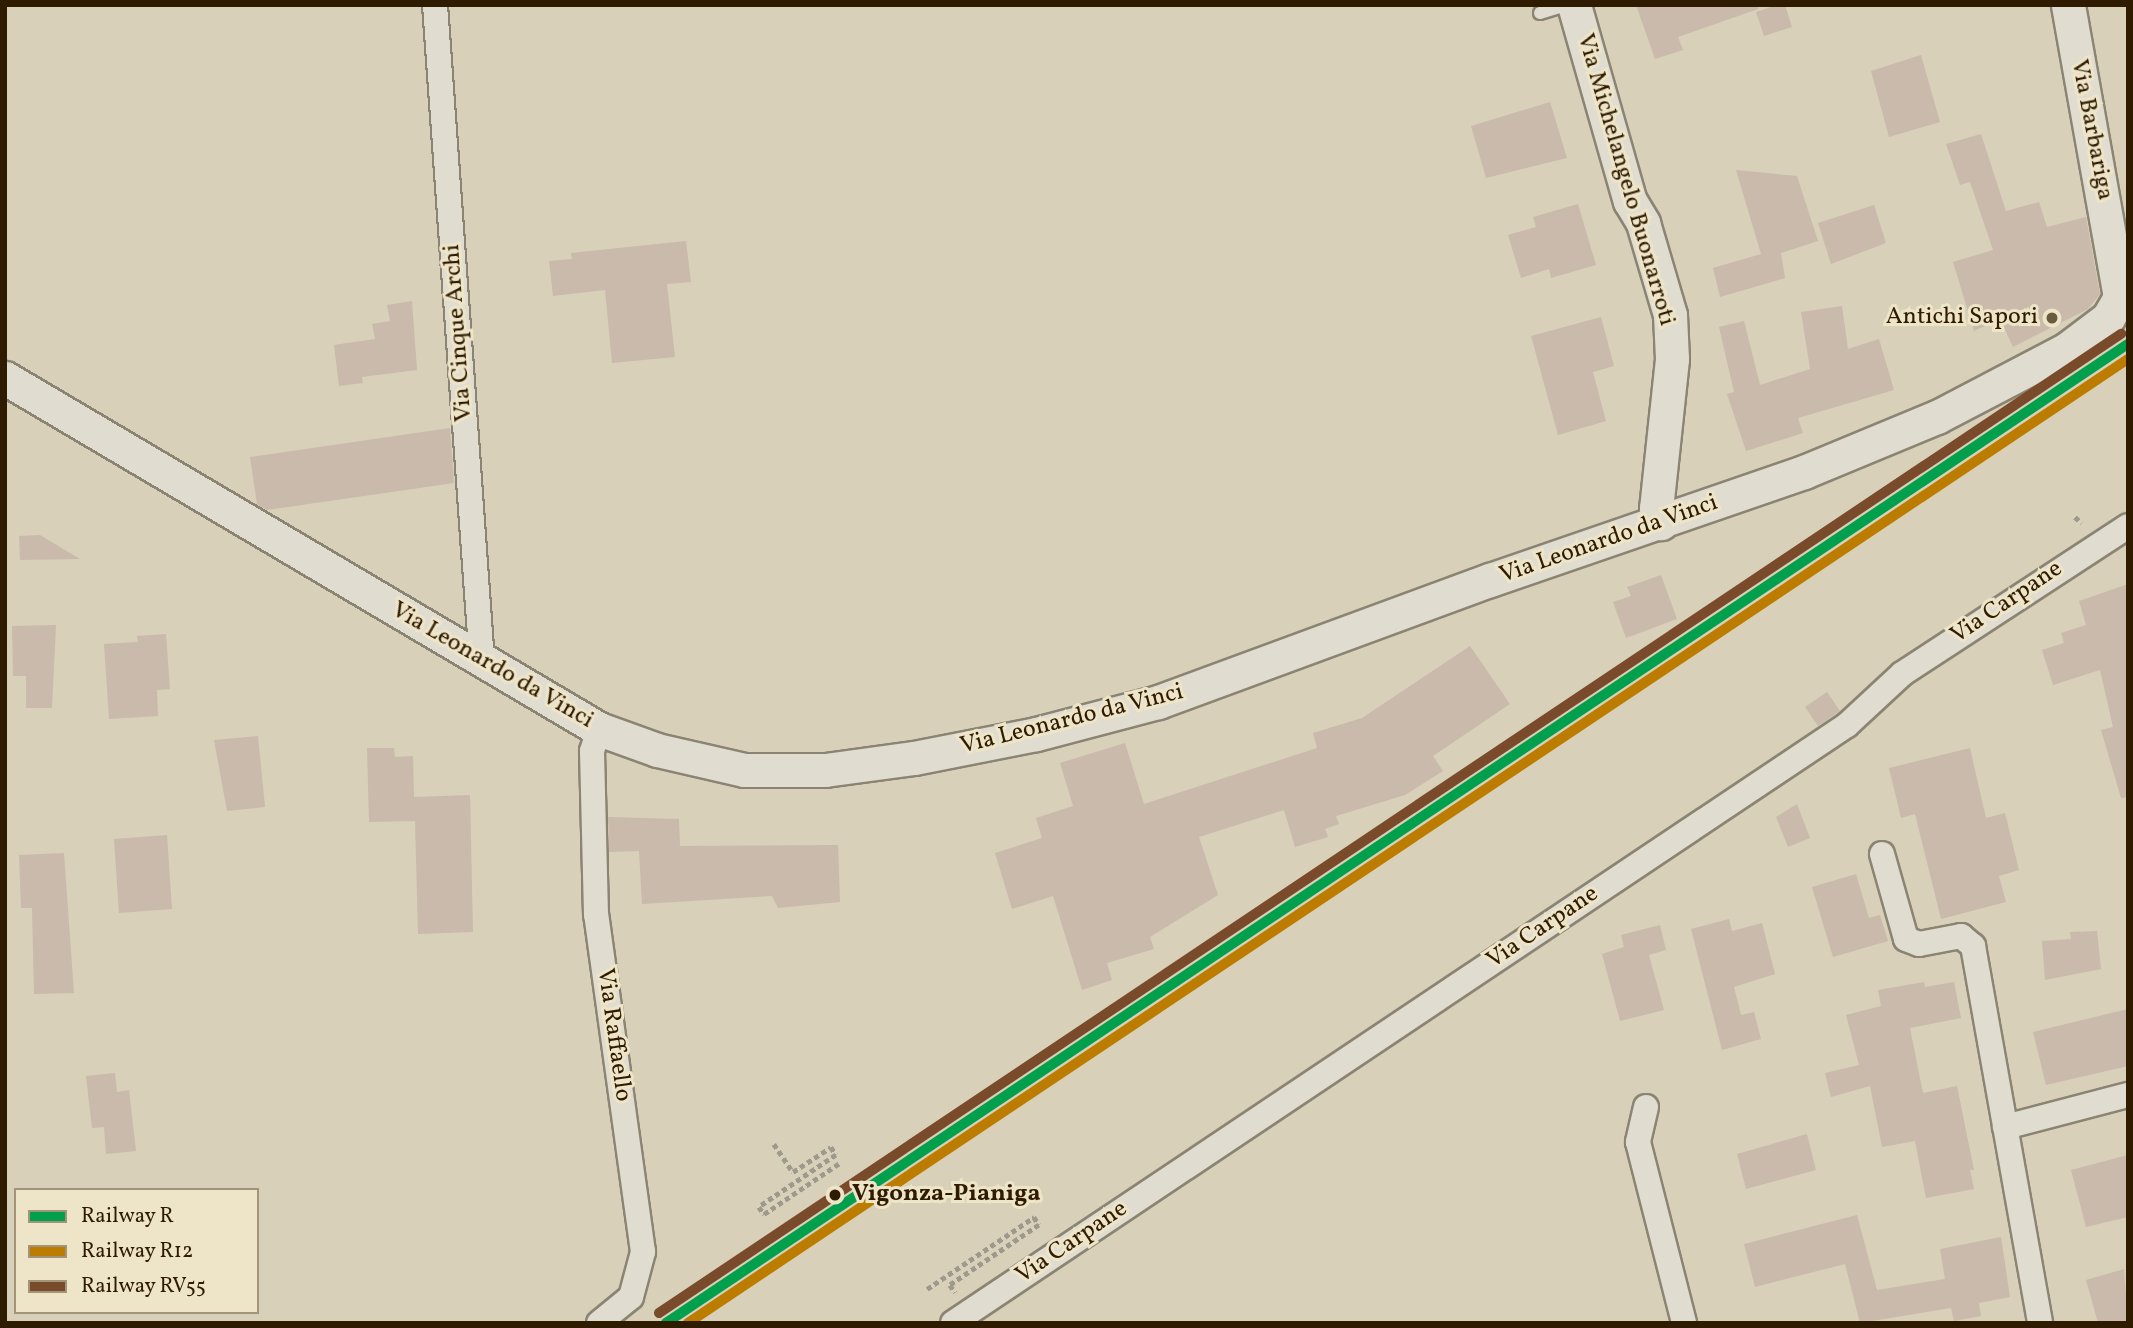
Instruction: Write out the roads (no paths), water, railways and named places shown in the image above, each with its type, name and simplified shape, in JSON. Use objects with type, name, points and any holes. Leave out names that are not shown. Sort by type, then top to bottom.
[{"type":"street","name":"Via Cinque Archi","points":[[435,5],[482,662]]},
{"type":"street","name":"Via Michelangelo Buonarroti","points":[[1574,5],[1630,201],[1643,223],[1670,315],[1672,359],[1656,508],[1661,523]]},
{"type":"street","name":"Via Barbariga","points":[[2068,5],[2120,297]]},
{"type":"street","name":"Via Leonardo da Vinci","points":[[5,379],[599,729],[656,750],[744,770],[825,769],[914,758],[1036,734],[1158,702],[1490,580],[1804,472],[1937,417],[2067,349],[2108,318],[2120,297]]},
{"type":"street","name":"Via Carpane","points":[[961,1317],[1847,725],[1902,674],[2128,526]]},
{"type":"street","name":"Via Raffaello","points":[[598,1323],[631,1297],[643,1252],[596,915],[592,751],[599,729]]},
{"type":"street","points":[[1882,854],[1906,939],[1919,944],[1961,936],[1971,942],[2040,1323]]},
{"type":"street","points":[[2005,1127],[2128,1096]]},
{"type":"street","points":[[1646,1107],[1638,1142],[1684,1323]]},
{"type":"lane","points":[[1540,13],[1567,5]]},
{"type":"rail line","name":"RV55","points":[[659,1313],[2121,334]]},
{"type":"rail line","name":"R","points":[[666,1323],[2128,344]]},
{"type":"rail line","name":"R12","points":[[688,1323],[2128,359]]},
{"type":"place","name":"Antichi Sapori","points":[[2052,318]]},
{"type":"place","name":"Vigonza-Pianiga","points":[[835,1195]]}]
